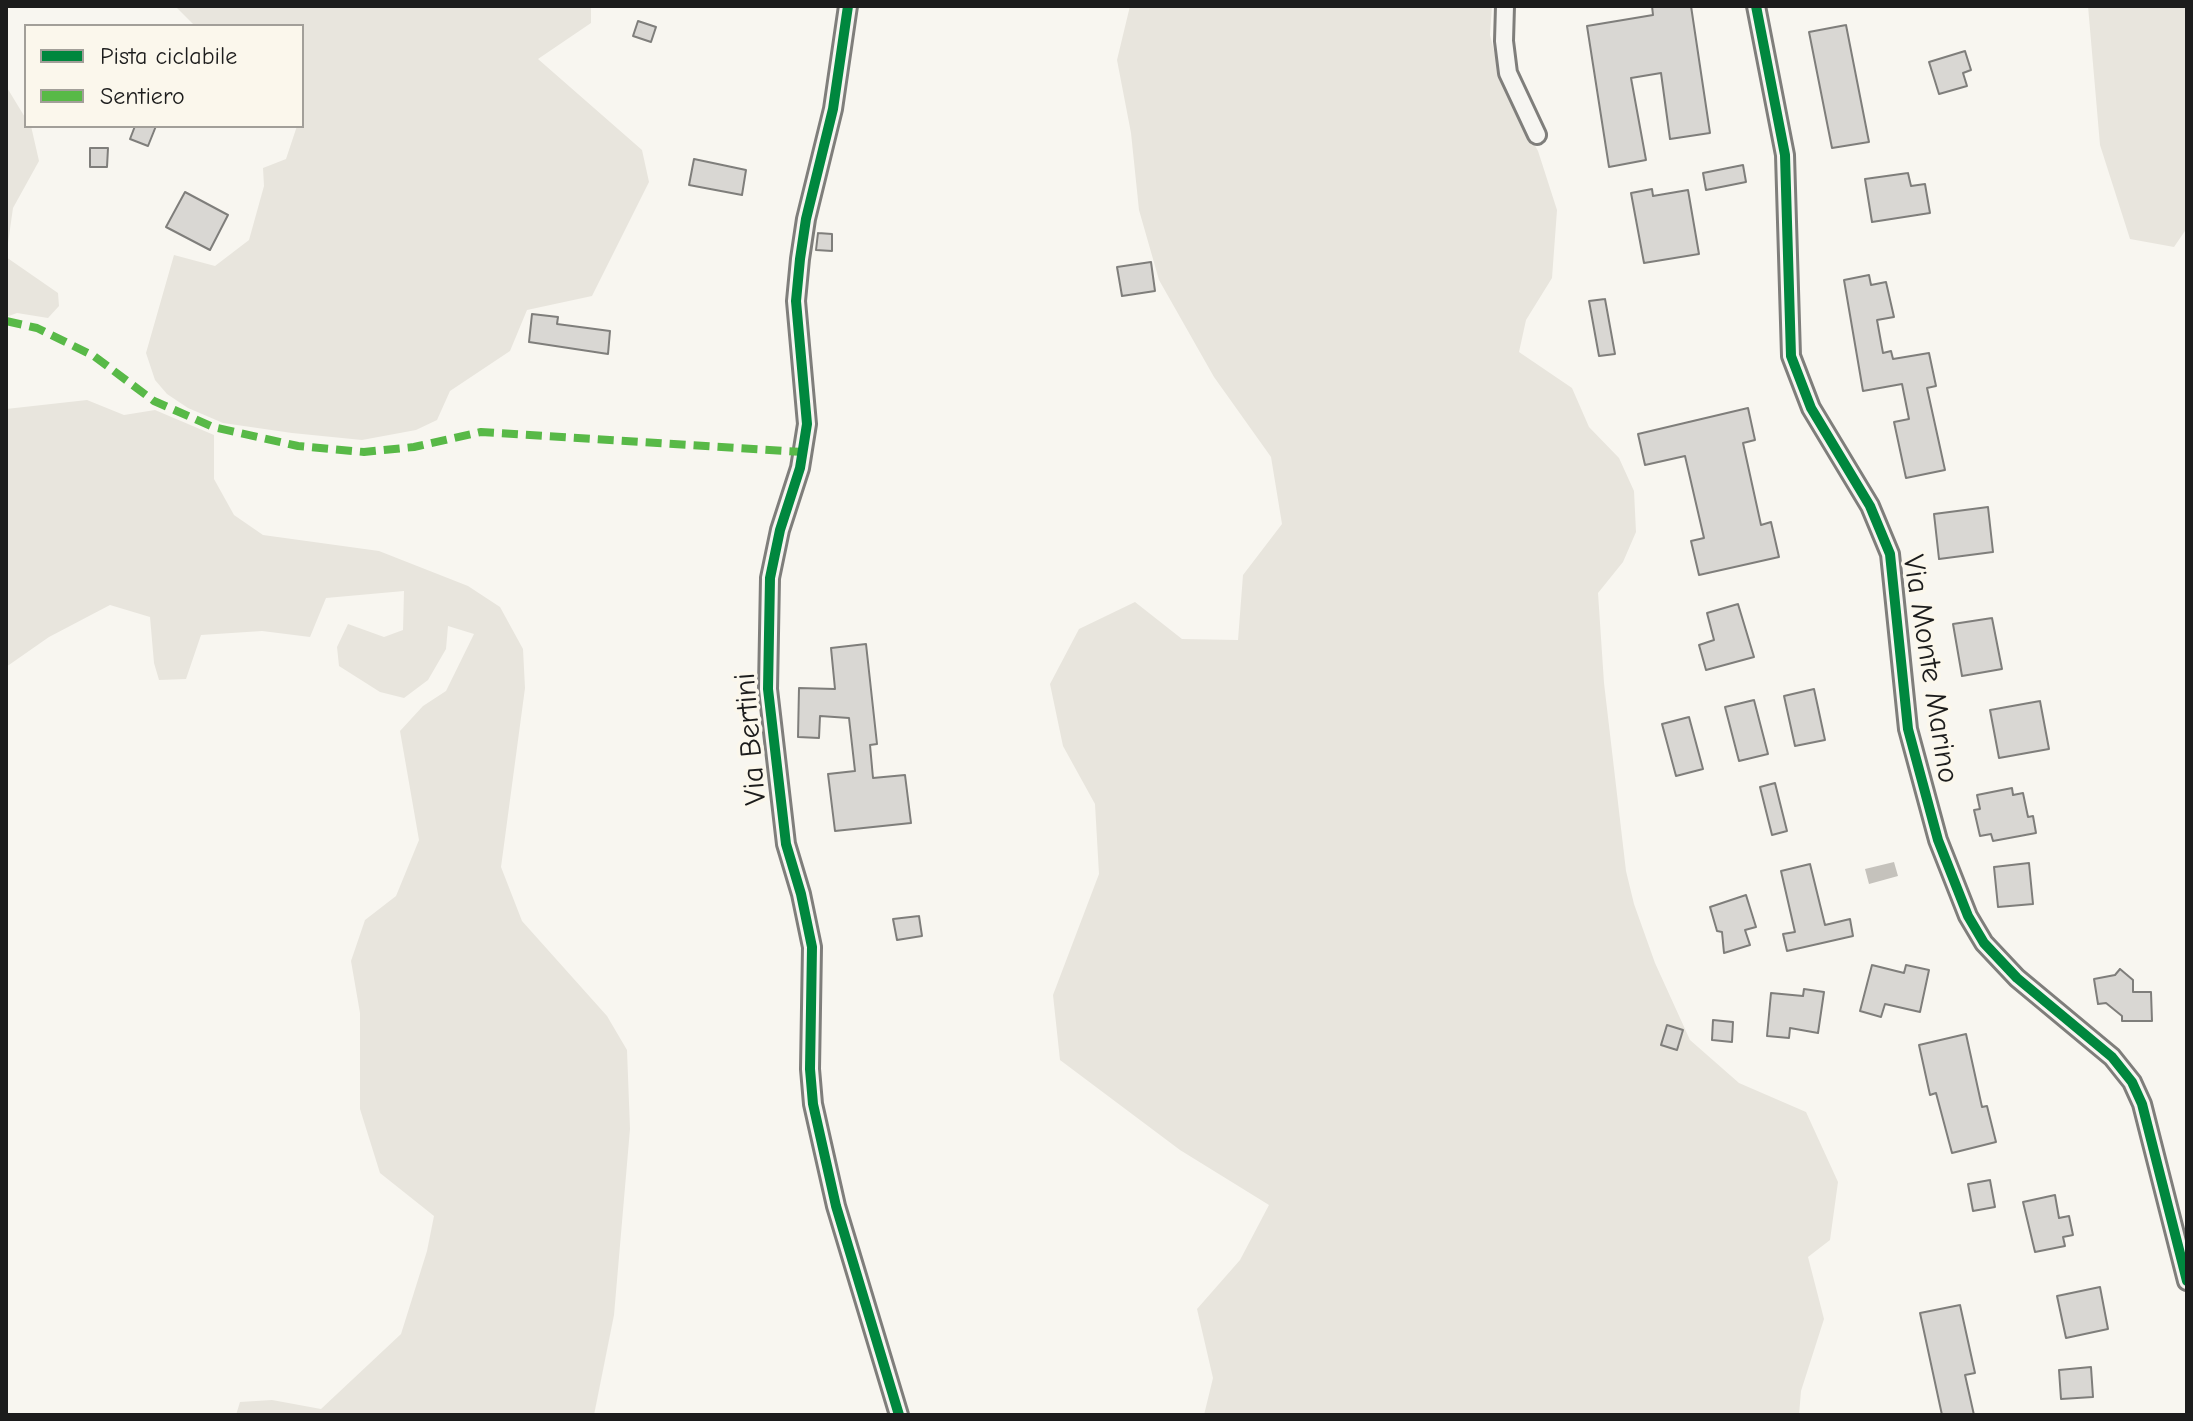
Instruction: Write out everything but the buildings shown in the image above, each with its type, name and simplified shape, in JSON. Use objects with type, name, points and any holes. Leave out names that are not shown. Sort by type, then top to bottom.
[{"type":"street","name":"Via Bertini","points":[[848,6],[833,109],[806,219],[800,259],[796,301],[807,424],[802,460],[780,530],[770,578],[768,689],[786,844],[812,947],[810,1069],[813,1104],[836,1206],[899,1415]]},
{"type":"street","points":[[1505,6],[1508,73],[1537,135]]},
{"type":"street","name":"Via Monte Marino","points":[[1756,6],[1785,155],[1791,356],[1811,408],[1870,506],[1890,554],[1908,729],[1938,840],[1968,916],[1984,943],[2010,972],[2112,1057],[2132,1082],[2142,1104],[2187,1281]]},
{"type":"shaded area","points":[[175,6],[591,6],[591,23],[538,59],[642,150],[649,182],[592,296],[527,310],[510,351],[450,391],[437,420],[416,430],[362,440],[292,433],[223,423],[188,408],[167,394],[155,380],[146,353],[174,255],[215,266],[249,240],[264,186],[263,168],[286,159],[296,128],[304,128],[304,24],[193,24]]},
{"type":"shaded area","points":[[1130,6],[1492,6],[1490,35],[1498,67],[1514,108],[1538,151],[1557,210],[1552,278],[1526,320],[1519,352],[1572,388],[1589,427],[1619,458],[1634,491],[1636,532],[1623,562],[1598,593],[1604,683],[1626,871],[1634,904],[1655,963],[1690,1040],[1739,1083],[1806,1112],[1838,1182],[1830,1240],[1808,1257],[1824,1319],[1801,1391],[1799,1415],[1204,1415],[1213,1378],[1197,1309],[1240,1260],[1269,1205],[1180,1150],[1060,1060],[1053,995],[1099,874],[1095,804],[1063,746],[1050,684],[1079,629],[1135,602],[1182,639],[1238,640],[1243,575],[1282,524],[1271,457],[1214,377],[1159,280],[1139,210],[1131,133],[1117,60]]},
{"type":"shaded area","points":[[2088,6],[2187,6],[2187,228],[2174,247],[2130,239],[2100,145]]},
{"type":"shaded area","points":[[6,86],[24,116],[24,128],[31,128],[39,161],[13,208],[6,257]]},
{"type":"shaded area","points":[[6,257],[58,293],[59,306],[48,318],[17,313],[6,317]]},
{"type":"shaded area","points":[[87,400],[124,415],[155,410],[214,435],[214,479],[234,515],[263,535],[379,551],[468,586],[500,607],[523,649],[525,688],[501,867],[522,921],[607,1016],[627,1050],[630,1129],[614,1315],[594,1415],[236,1415],[240,1402],[272,1400],[321,1409],[401,1334],[427,1251],[434,1216],[380,1173],[360,1109],[360,1013],[351,961],[365,920],[396,896],[419,840],[400,731],[423,706],[446,691],[474,634],[448,626],[446,649],[428,680],[404,698],[380,692],[339,666],[337,647],[348,624],[384,637],[403,630],[404,591],[326,598],[310,637],[262,631],[201,635],[186,679],[159,680],[154,663],[150,617],[110,605],[49,637],[6,667],[6,409]]},
{"type":"shaded area","points":[[1894,862],[1898,876],[1869,884],[1865,869]]},
{"type":"marked path","points":[[6,321],[37,328],[94,356],[154,401],[213,427],[298,446],[364,452],[414,447],[481,432],[803,452]]},
{"type":"cycle path","points":[[848,6],[833,109],[806,219],[800,259],[796,301],[807,424],[800,468],[780,530],[770,578],[768,689],[786,844],[812,947],[810,1069],[813,1104],[836,1206],[899,1415]]},
{"type":"cycle path","points":[[1756,6],[1785,155],[1791,356],[1811,408],[1870,506],[1890,554],[1908,729],[1938,840],[1968,916],[1984,943],[2017,978],[2112,1057],[2132,1082],[2142,1104],[2187,1281]]}]
